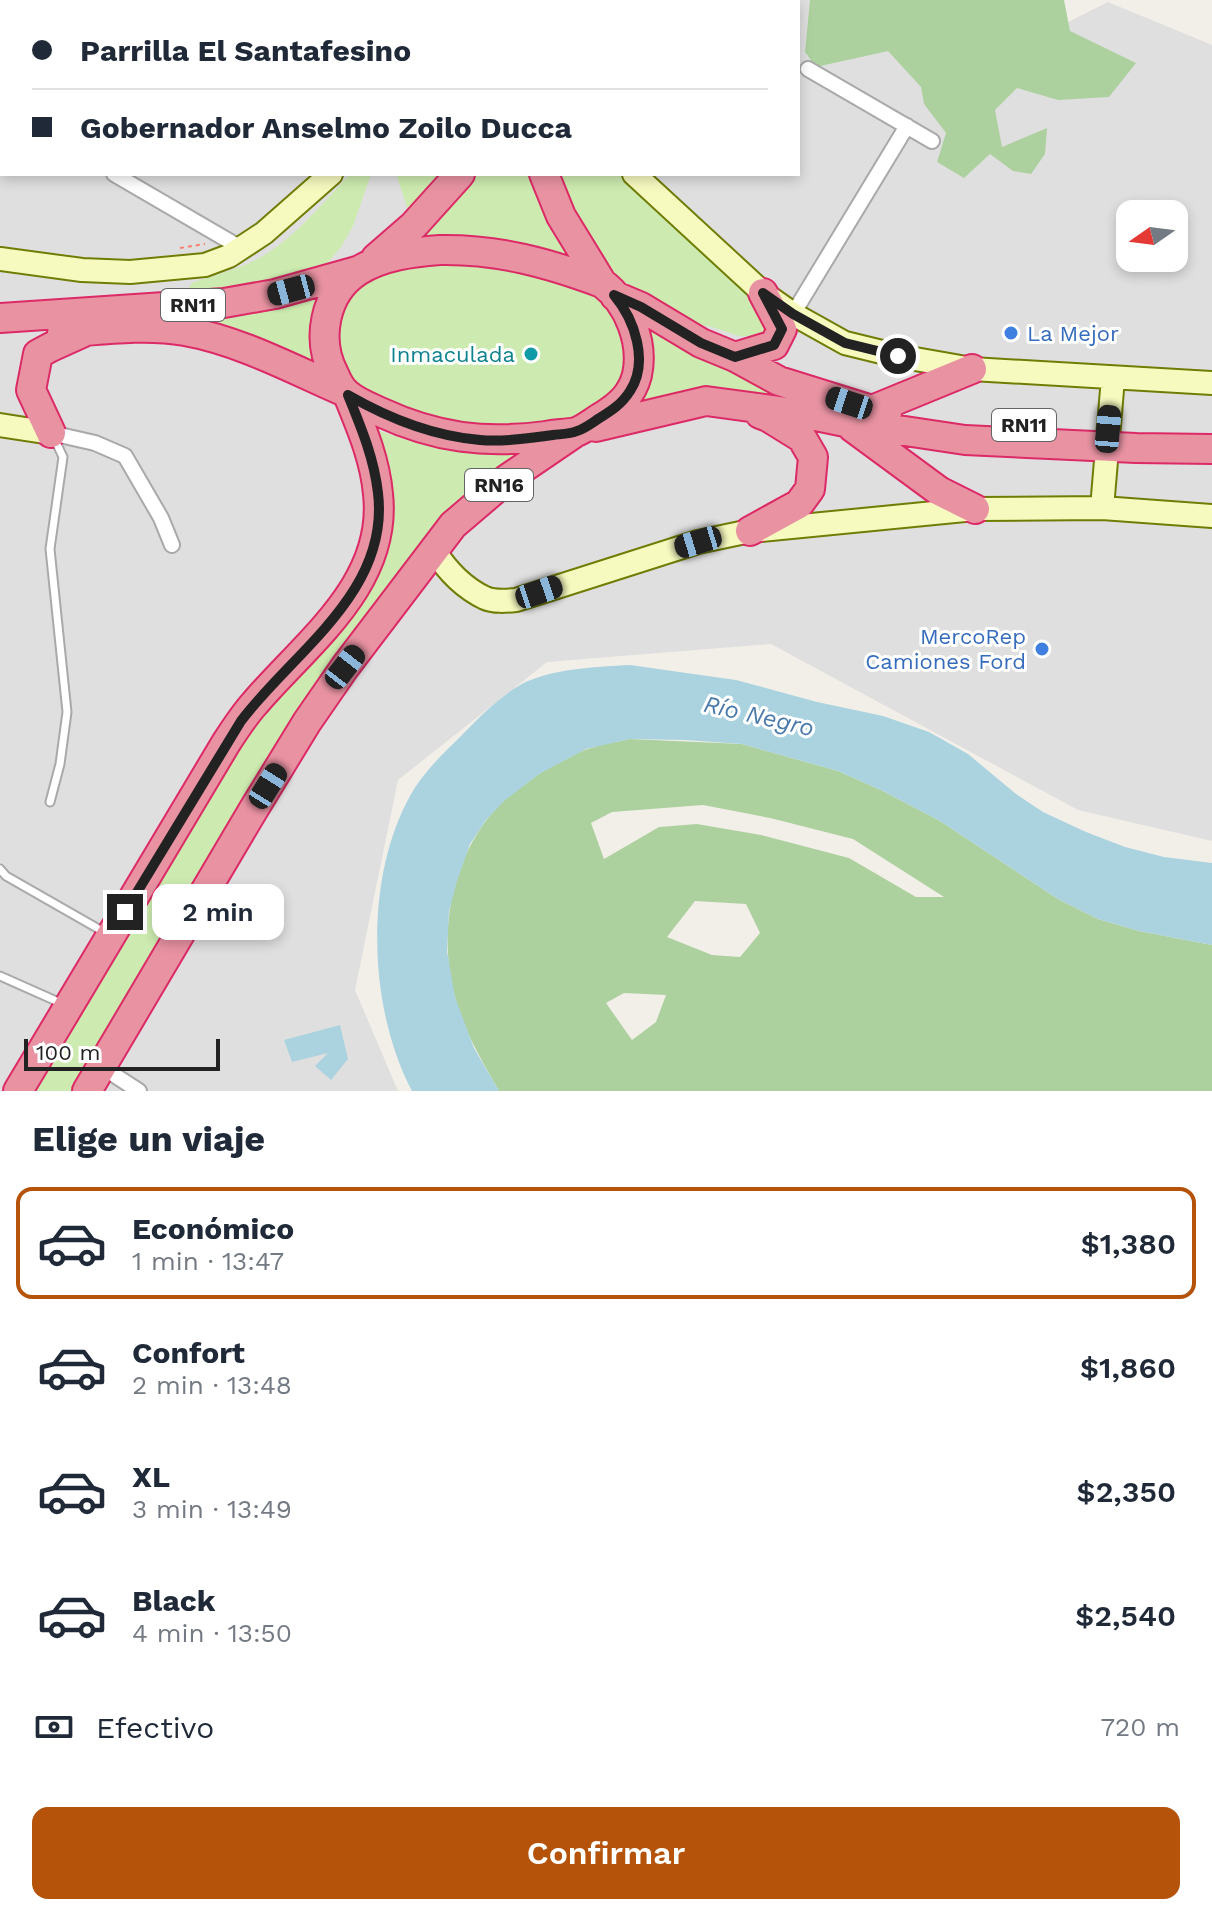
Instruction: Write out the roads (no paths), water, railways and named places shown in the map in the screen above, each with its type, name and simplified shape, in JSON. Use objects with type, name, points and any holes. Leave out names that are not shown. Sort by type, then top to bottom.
[{"type":"highway","points":[[361,270],[414,225],[458,176]]},
{"type":"highway","points":[[545,176],[561,216],[608,289]]},
{"type":"highway","name":"RN11","points":[[0,318],[236,301],[275,294],[405,254],[476,250],[550,265],[608,289],[701,343],[779,381],[872,410],[940,421],[1212,449]]},
{"type":"highway","name":"RN11","points":[[346,394],[329,363],[323,337],[324,325],[332,301],[347,281],[361,270]]},
{"type":"highway","name":"RN11","points":[[578,431],[614,410],[634,384],[637,373],[635,333],[624,307],[608,289]]},
{"type":"highway","points":[[735,357],[774,345],[782,329],[763,293]]},
{"type":"highway","name":"RN11","points":[[0,336],[149,328],[184,331],[260,355],[393,418],[466,438],[499,440],[578,431],[706,401],[965,440],[1108,437],[1212,430]]},
{"type":"highway","points":[[51,433],[31,390],[38,354],[86,331]]},
{"type":"highway","points":[[872,410],[972,369]]},
{"type":"highway","points":[[18,1091],[241,721],[263,693],[331,622],[348,600],[368,563],[378,531],[379,495],[369,448],[346,394]]},
{"type":"highway","points":[[732,405],[768,417],[802,438],[813,457],[810,489],[799,504],[750,531]]},
{"type":"highway","points":[[845,422],[939,491],[975,509]]},
{"type":"highway","name":"RN16","points":[[95,1079],[255,807],[345,667],[453,525],[507,479],[578,431]]},
{"type":"street","points":[[808,69],[932,141]]},
{"type":"street","points":[[793,314],[907,126]]},
{"type":"street","points":[[117,176],[233,244]]},
{"type":"street","points":[[0,259],[82,270],[130,272],[205,265],[229,256],[233,244],[278,222],[329,176]]},
{"type":"street","points":[[636,176],[763,293],[845,343],[972,369],[1212,383]]},
{"type":"street","points":[[1102,508],[1113,378]]},
{"type":"street","points":[[0,425],[95,443],[125,456],[161,518],[172,545]]},
{"type":"street","points":[[434,550],[444,566],[459,580],[486,598],[500,601],[516,600],[698,542],[750,531],[975,509],[1102,508],[1212,516]]},
{"type":"street","points":[[95,1079],[139,1091]]},
{"type":"lane","points":[[50,802],[60,764],[67,712],[50,549],[63,457],[51,433]]},
{"type":"lane","points":[[0,869],[6,876],[110,935]]},
{"type":"lane","points":[[0,976],[68,1007]]},
{"type":"water","name":"Río Negro","points":[[630,665],[736,680],[883,716],[929,732],[968,754],[1043,812],[1086,832],[1164,857],[1212,863],[1212,945],[1139,931],[1098,919],[1058,899],[940,821],[838,771],[742,744],[630,739],[586,749],[539,774],[504,801],[470,844],[449,912],[447,951],[455,997],[474,1048],[499,1091],[412,1091],[397,1058],[387,1022],[377,944],[385,865],[395,829],[410,796],[427,771],[448,749],[493,705],[519,685],[565,671]]},
{"type":"water","points":[[340,1025],[348,1059],[331,1080],[315,1066],[328,1053],[292,1062],[284,1040]]},
{"type":"place","name":"La Mejor","points":[[1011,333]]},
{"type":"place","name":"Inmaculada","points":[[531,354]]},
{"type":"place","name":"MercoRep Camiones Ford","points":[[1042,649]]}]
